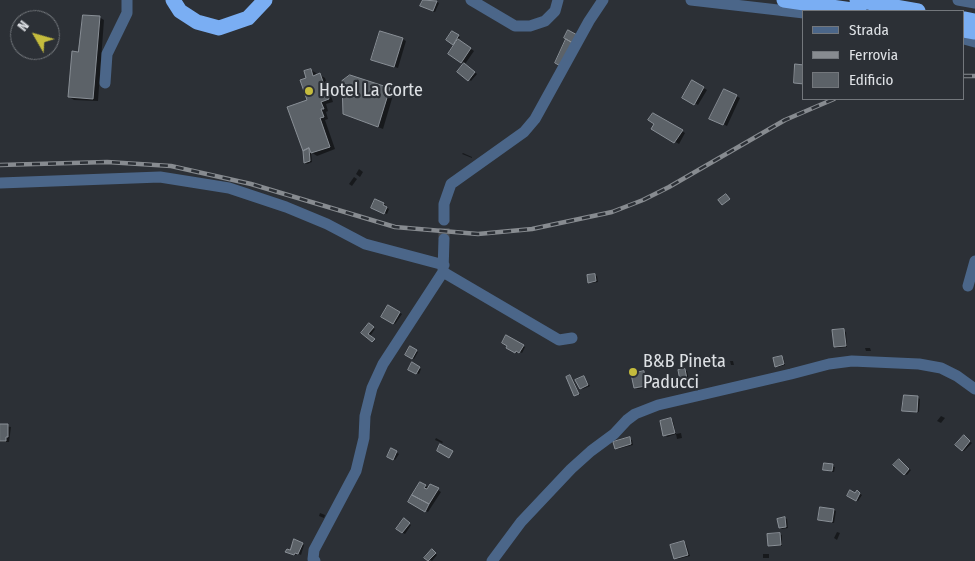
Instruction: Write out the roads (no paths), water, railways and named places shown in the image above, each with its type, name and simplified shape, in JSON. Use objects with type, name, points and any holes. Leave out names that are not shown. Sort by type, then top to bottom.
[{"type":"highway","points":[[173,0],[180,11],[197,22],[218,28],[248,18],[265,0]]},
{"type":"highway","points":[[784,0],[851,10]]},
{"type":"highway","points":[[857,0],[912,10]]},
{"type":"street","points":[[105,83],[107,54],[127,13],[127,0]]},
{"type":"street","points":[[471,0],[515,26],[530,26],[545,20],[555,11],[558,0]]},
{"type":"street","points":[[444,220],[444,204],[451,184],[524,132],[535,119],[589,21],[603,0]]},
{"type":"street","points":[[692,0],[802,13]]},
{"type":"street","points":[[958,0],[975,3]]},
{"type":"street","points":[[0,183],[160,177],[229,188],[286,207],[327,224],[366,244],[443,268],[559,340],[572,338]]},
{"type":"street","points":[[315,561],[313,559],[314,550],[356,471],[364,438],[365,416],[372,388],[383,364],[443,268],[444,239]]},
{"type":"street","points":[[968,286],[975,261]]},
{"type":"street","points":[[492,561],[522,522],[571,469],[635,414],[658,405],[828,364],[852,362],[919,364],[940,368],[957,376],[975,389]]},
{"type":"tunnel","points":[[444,220],[444,239]]},
{"type":"railway","points":[[965,76],[975,76]]},
{"type":"railway","points":[[0,165],[107,162],[171,166],[251,184],[395,227],[478,234],[532,229],[612,212],[669,187],[785,120],[832,100]]},
{"type":"place","name":"Hotel La Corte","points":[[309,91]]},
{"type":"place","name":"B&B Pineta Paducci","points":[[633,372]]}]
